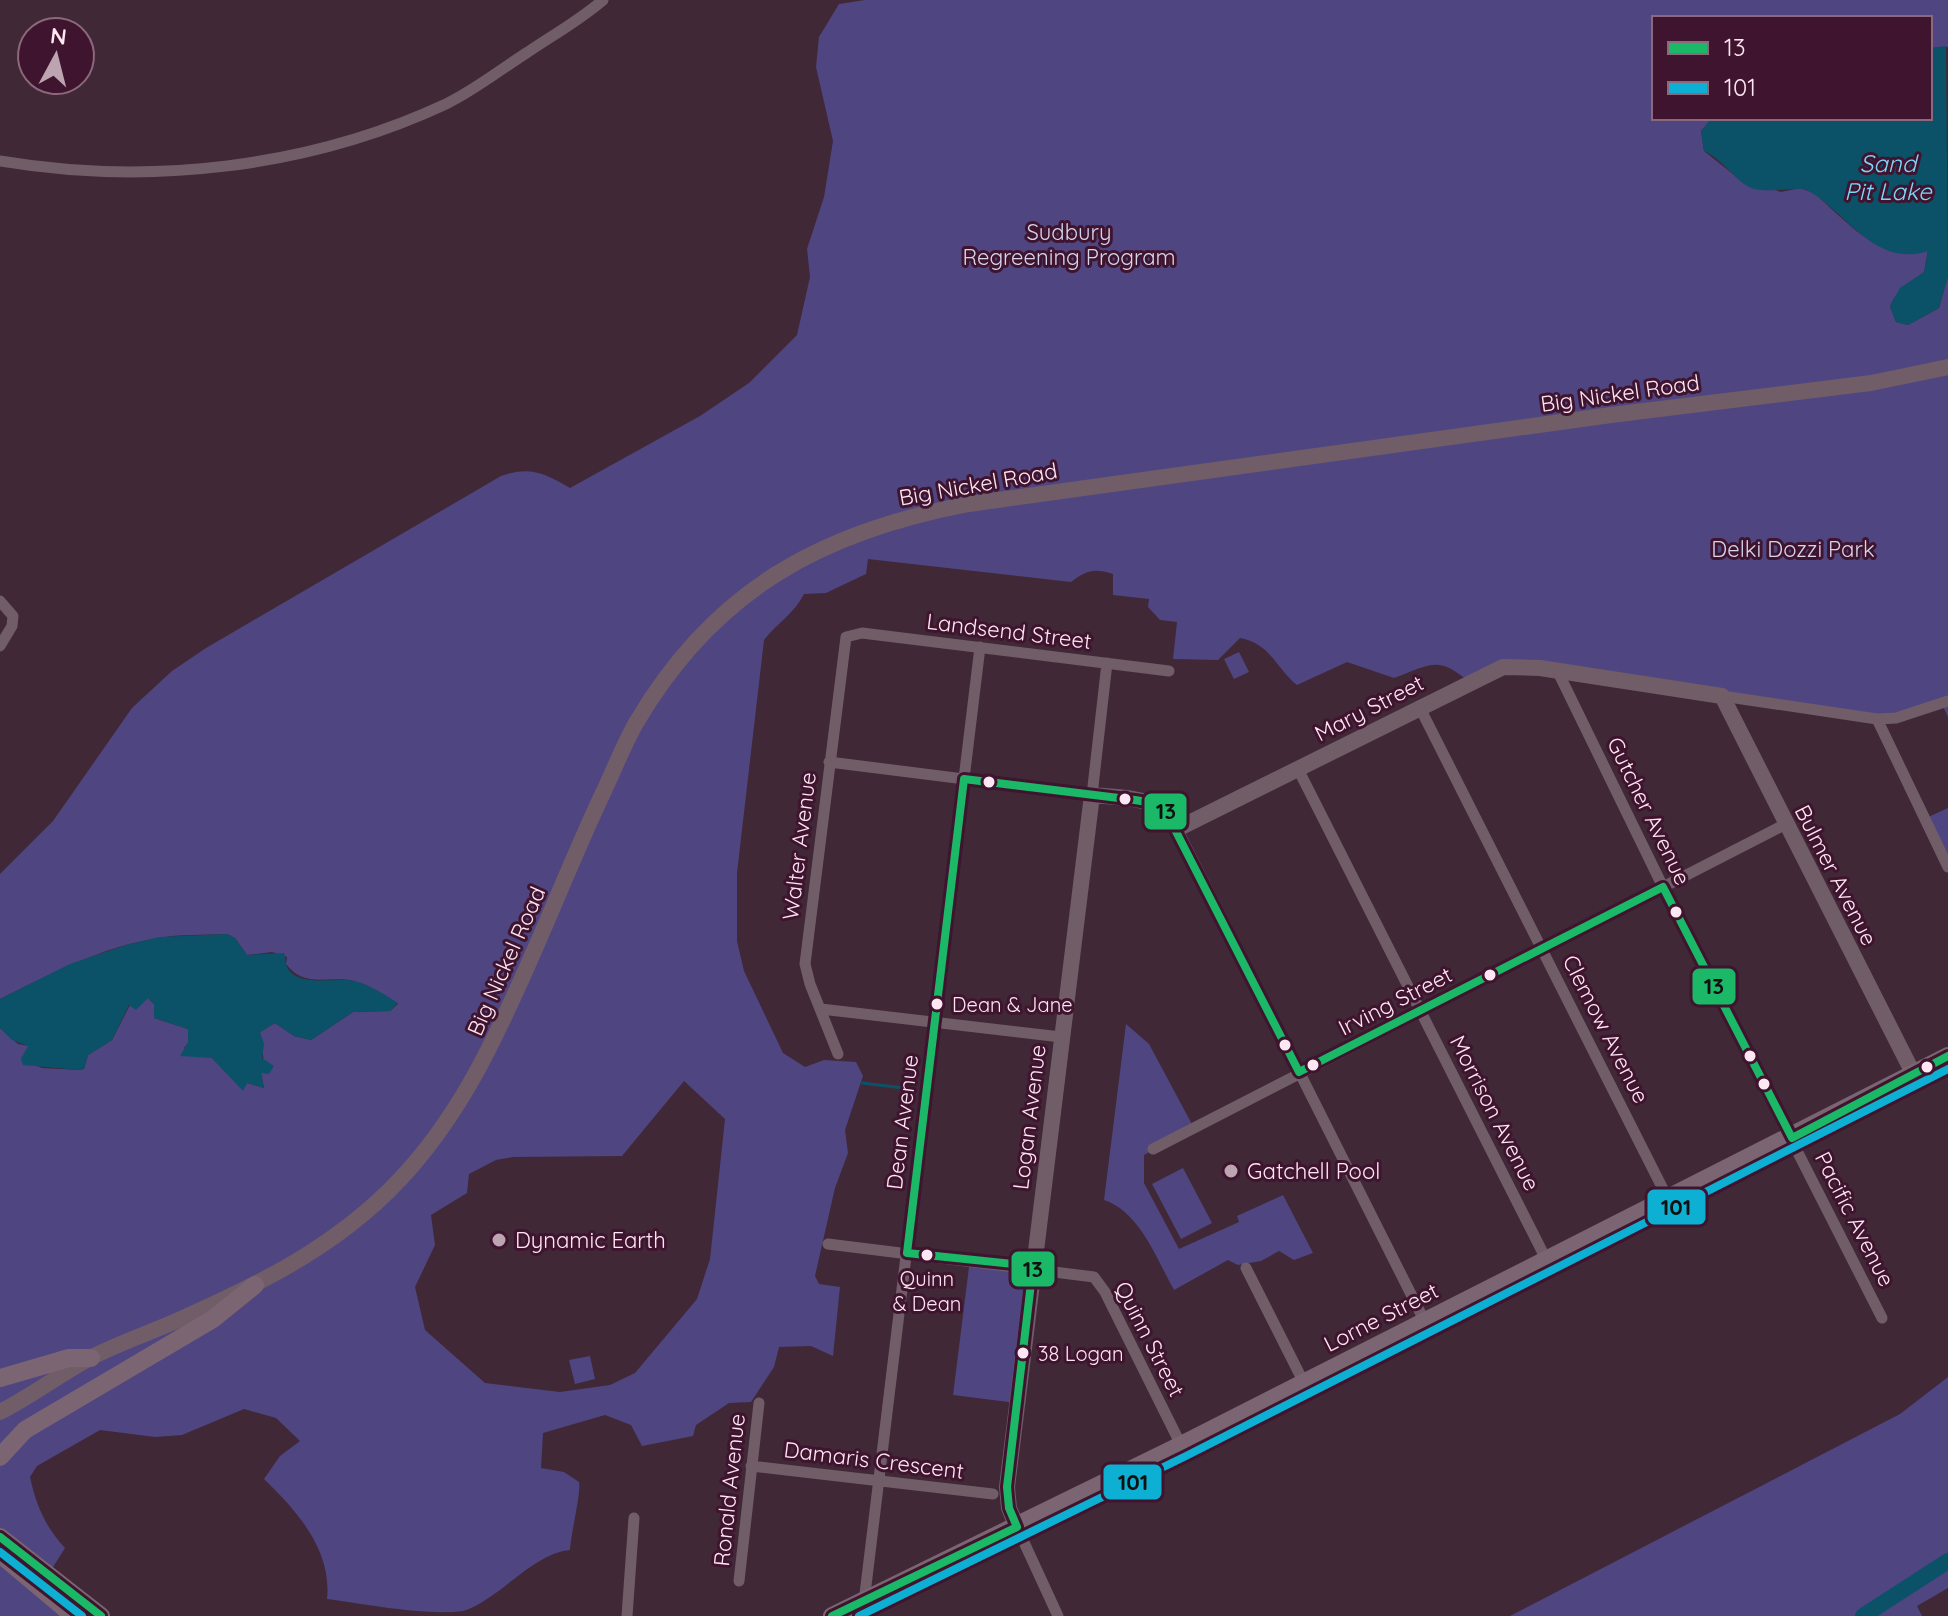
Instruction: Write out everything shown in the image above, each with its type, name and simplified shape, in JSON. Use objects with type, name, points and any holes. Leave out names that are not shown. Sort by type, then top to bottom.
[{"type":"main road","name":"Big Nickel Road","points":[[0,1412],[91,1358],[255,1285],[309,1256],[360,1218],[397,1183],[444,1128],[488,1055],[623,748],[653,695],[700,637],[728,610],[771,576],[808,554],[900,519],[969,504],[1611,415],[1871,383],[1948,367]]},
{"type":"main road","name":"Mary Street","points":[[1177,829],[1419,706],[1503,667],[1722,696]]},
{"type":"main road","name":"Bulmer Avenue","points":[[1722,696],[1784,825],[1913,1073]]},
{"type":"main road","points":[[1092,795],[1153,803],[1166,812],[1177,829]]},
{"type":"main road","name":"Logan Avenue","points":[[1017,1527],[1009,1508],[1007,1487],[1092,795]]},
{"type":"main road","name":"Lorne Street","points":[[832,1616],[1181,1445],[1792,1138],[1948,1056]]},
{"type":"main road","points":[[0,1457],[25,1430],[213,1319],[255,1285]]},
{"type":"main road","points":[[0,1378],[69,1358],[91,1358]]},
{"type":"main road","points":[[0,1520],[28,1560],[76,1613]]},
{"type":"main road","points":[[0,1537],[28,1560]]},
{"type":"main road","points":[[0,1554],[76,1613],[101,1616]]},
{"type":"street","points":[[0,161],[94,171],[178,171],[328,147],[375,133],[449,102],[603,0]]},
{"type":"street","points":[[0,601],[13,616],[12,626],[0,646]]},
{"type":"street","name":"Landsend Street","points":[[846,637],[862,633],[1169,671]]},
{"type":"street","name":"Walter Avenue","points":[[838,1054],[805,964],[846,637]]},
{"type":"street","name":"Dean Avenue","points":[[864,1602],[980,647]]},
{"type":"street","name":"Logan Avenue","points":[[1092,795],[1107,663]]},
{"type":"street","name":"Gutcher Avenue","points":[[1558,672],[1663,887],[1792,1138]]},
{"type":"street","name":"Mary Street","points":[[1722,696],[1861,714],[1877,719],[1896,718],[1948,701]]},
{"type":"street","name":"Clemow Avenue","points":[[1419,706],[1668,1199]]},
{"type":"street","points":[[1877,719],[1948,867]]},
{"type":"street","points":[[829,762],[1092,795]]},
{"type":"street","name":"Morrison Avenue","points":[[1298,769],[1547,1261]]},
{"type":"street","name":"Irving Street","points":[[1153,1149],[1784,825]]},
{"type":"street","points":[[1177,829],[1425,1322]]},
{"type":"street","points":[[821,1009],[1061,1037]]},
{"type":"street","name":"Pacific Avenue","points":[[1792,1138],[1882,1318]]},
{"type":"street","name":"Quinn Street","points":[[828,1244],[1087,1273],[1098,1282],[1181,1445]]},
{"type":"street","points":[[1246,1268],[1304,1383]]},
{"type":"street","name":"Ronald Avenue","points":[[739,1581],[759,1403]]},
{"type":"street","name":"Damaris Crescent","points":[[751,1466],[993,1494]]},
{"type":"street","points":[[627,1616],[626,1593],[634,1518]]},
{"type":"street","points":[[1017,1527],[1058,1616]]},
{"type":"green space","points":[[865,0],[1948,0],[1948,47],[1932,48],[1932,16],[1652,16],[1652,120],[1710,120],[1701,131],[1704,151],[1749,187],[1767,187],[1781,192],[1800,188],[1814,193],[1851,227],[1881,246],[1912,254],[1928,250],[1924,272],[1900,291],[1890,306],[1896,322],[1908,325],[1939,308],[1948,276],[1948,717],[1941,702],[1896,717],[1540,667],[1469,682],[1440,665],[1394,678],[1347,662],[1297,685],[1259,645],[1240,638],[1218,660],[1173,659],[1177,622],[1160,620],[1148,607],[1149,599],[1113,595],[1113,574],[1091,571],[1071,582],[868,559],[866,574],[826,593],[804,594],[764,640],[737,873],[737,941],[744,971],[783,1053],[805,1067],[824,1060],[856,1062],[863,1076],[845,1130],[848,1153],[835,1188],[815,1276],[819,1284],[840,1287],[833,1356],[811,1346],[779,1347],[774,1367],[751,1402],[729,1403],[696,1425],[693,1436],[642,1446],[631,1425],[605,1415],[543,1433],[541,1468],[564,1472],[579,1482],[570,1550],[543,1559],[490,1597],[463,1611],[414,1611],[327,1599],[324,1564],[318,1548],[300,1518],[264,1479],[280,1456],[300,1441],[276,1418],[244,1409],[182,1435],[155,1437],[100,1430],[37,1466],[30,1477],[35,1497],[47,1524],[65,1548],[48,1575],[0,1536],[0,1028],[18,1044],[29,1046],[21,1059],[42,1068],[84,1069],[88,1055],[112,1040],[130,1005],[137,1006],[148,998],[154,1004],[154,1018],[188,1029],[188,1043],[184,1048],[212,1058],[243,1090],[247,1083],[264,1088],[260,1032],[275,1023],[294,1036],[311,1040],[353,1012],[390,1011],[398,1004],[354,981],[317,980],[301,976],[286,964],[287,957],[272,952],[247,955],[235,938],[227,934],[166,937],[116,948],[77,962],[0,999],[0,874],[53,821],[132,708],[172,671],[206,648],[501,476],[529,471],[570,488],[700,416],[749,383],[797,335],[810,277],[807,249],[824,197],[833,141],[816,67],[819,37],[839,4]],"holes":[[[684,1081],[725,1119],[710,1259],[697,1299],[635,1373],[610,1385],[560,1392],[485,1383],[425,1330],[415,1287],[435,1245],[431,1215],[467,1193],[469,1174],[496,1160],[513,1157],[622,1156]]]},
{"type":"green space","points":[[1239,652],[1249,672],[1234,679],[1224,659]]},
{"type":"green space","points":[[1948,808],[1948,865],[1924,819]]},
{"type":"green space","points":[[1126,1024],[1149,1044],[1194,1128],[1144,1155],[1144,1183],[1179,1249],[1239,1222],[1237,1216],[1283,1195],[1313,1253],[1294,1260],[1279,1251],[1261,1261],[1238,1265],[1228,1260],[1174,1290],[1137,1225],[1117,1206],[1104,1200]]},
{"type":"green space","points":[[1183,1168],[1212,1223],[1181,1239],[1152,1184]]},
{"type":"green space","points":[[970,1259],[1032,1266],[1016,1403],[953,1395]]},
{"type":"green space","points":[[590,1356],[595,1379],[575,1384],[569,1360]]},
{"type":"green space","points":[[1948,1377],[1948,1588],[1917,1606],[1922,1616],[1510,1616],[1900,1414]]},
{"type":"green space","points":[[0,1555],[73,1616],[0,1616]]},
{"type":"water","name":"Sand Pit Lake","points":[[1946,46],[1948,276],[1939,308],[1908,325],[1896,322],[1890,306],[1900,288],[1924,272],[1928,251],[1909,254],[1892,252],[1876,245],[1805,189],[1761,190],[1749,187],[1704,151],[1701,131],[1710,120],[1932,120],[1932,48]]},
{"type":"water","points":[[227,934],[235,938],[247,955],[284,953],[290,972],[297,977],[354,981],[398,1003],[390,1011],[353,1012],[311,1040],[294,1036],[275,1023],[260,1032],[264,1044],[262,1058],[274,1066],[269,1074],[261,1073],[264,1088],[247,1083],[243,1091],[212,1058],[180,1056],[188,1042],[188,1029],[154,1018],[154,1004],[148,998],[136,1010],[129,1005],[112,1040],[88,1055],[84,1069],[23,1065],[21,1059],[28,1046],[12,1040],[0,1028],[0,999],[70,964],[160,937]]},
{"type":"waterway","points":[[862,1083],[912,1089]]},
{"type":"waterway","points":[[1863,1616],[1948,1561]]},
{"type":"transit line","name":"13","points":[[832,1616],[1017,1527],[1009,1508],[1007,1487],[1033,1266],[907,1253],[964,779],[1135,800],[1153,803],[1166,812],[1299,1072],[1663,887],[1792,1138],[1948,1056]]},
{"type":"transit line","name":"101","points":[[859,1616],[1186,1456],[1948,1069]]},
{"type":"transit line","name":"13","points":[[0,1537],[101,1616]]},
{"type":"transit line","name":"101","points":[[0,1552],[82,1616]]},
{"type":"place","name":"Dean & Jane","points":[[937,1004]]},
{"type":"place","name":"Gatchell Pool","points":[[1231,1171]]},
{"type":"place","name":"Dynamic Earth","points":[[499,1240]]},
{"type":"place","name":"Quinn & Dean","points":[[927,1255]]},
{"type":"place","name":"38 Logan","points":[[1023,1353]]},
{"type":"park label","name":"Sudbury Regreening Program","points":[[1069,244]]},
{"type":"park label","name":"Delki Dozzi Park","points":[[1793,549]]}]
